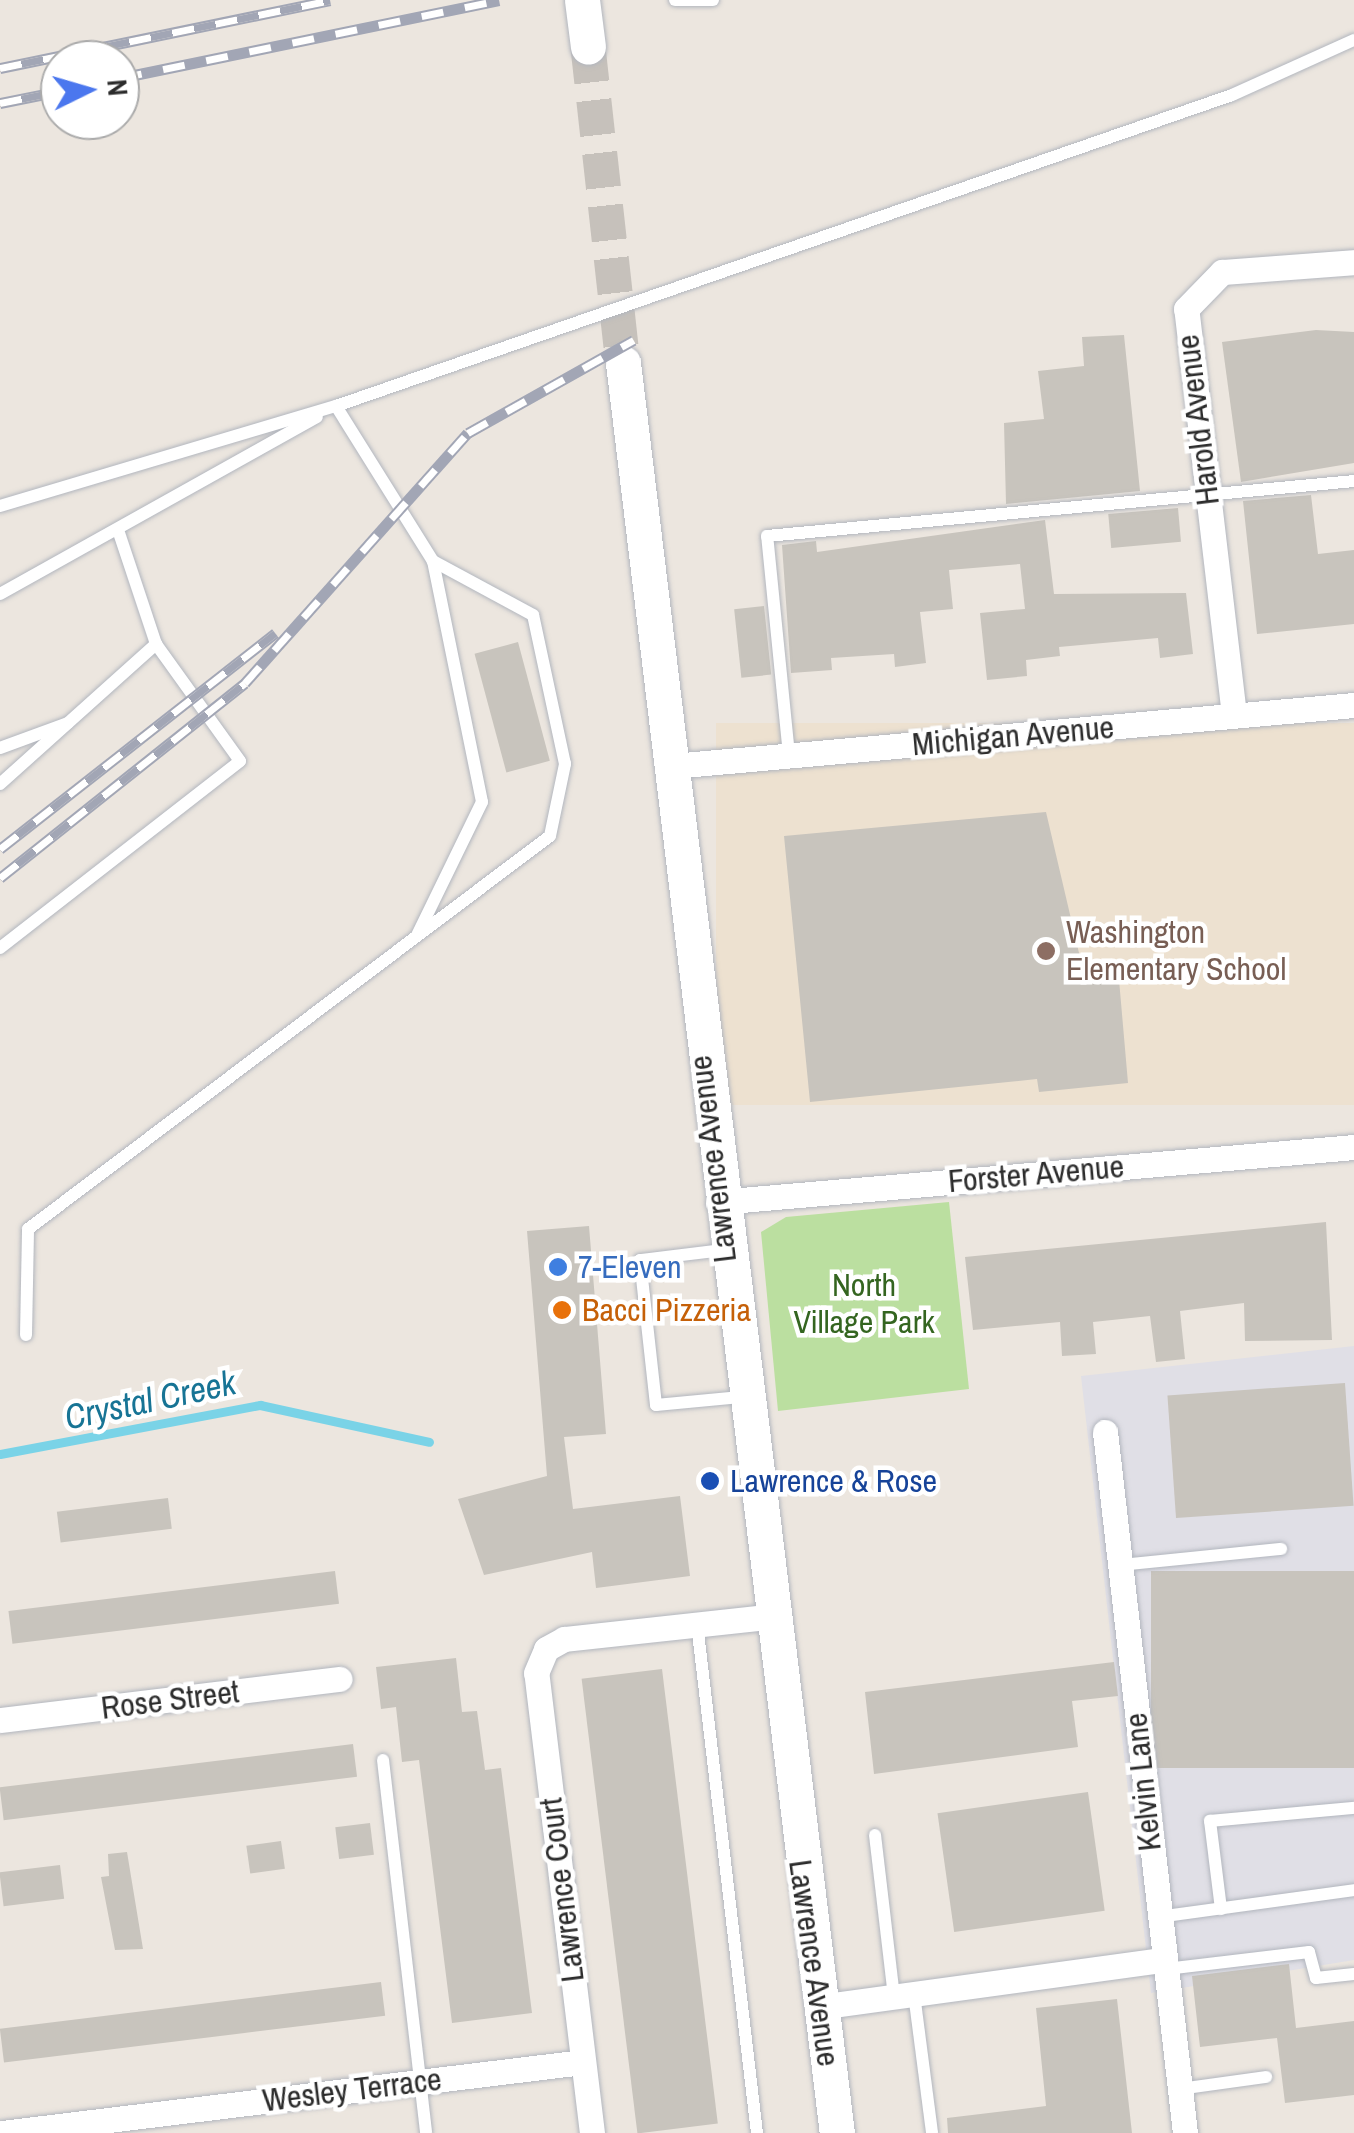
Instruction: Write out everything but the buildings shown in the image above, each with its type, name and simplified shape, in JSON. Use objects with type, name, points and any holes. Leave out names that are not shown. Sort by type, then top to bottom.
[{"type":"main road","points":[[582,0],[588,47]]},
{"type":"main road","name":"Lawrence Avenue","points":[[623,363],[741,1397],[836,2133]]},
{"type":"street","name":"Harold Avenue","points":[[1234,715],[1186,329],[1195,292],[1222,272],[1354,262]]},
{"type":"street","name":"Michigan Avenue","points":[[672,766],[1354,705]]},
{"type":"street","name":"Forster Avenue","points":[[718,1202],[1354,1146]]},
{"type":"street","name":"Kelvin Lane","points":[[1105,1432],[1185,2133]]},
{"type":"street","points":[[697,1624],[768,1616]]},
{"type":"street","name":"Lawrence Court","points":[[592,2133],[536,1673],[546,1649],[697,1624]]},
{"type":"street","name":"Rose Street","points":[[0,1720],[340,1679]]},
{"type":"street","points":[[819,2007],[1163,1965]]},
{"type":"street","name":"Wesley Terrace","points":[[2,2133],[583,2062]]},
{"type":"lane","points":[[675,0],[712,0]]},
{"type":"lane","points":[[0,506],[336,406],[1232,95],[1354,40]]},
{"type":"lane","points":[[0,594],[119,533],[336,406]]},
{"type":"lane","points":[[336,406],[433,561],[482,802],[414,941]]},
{"type":"lane","points":[[790,756],[768,536],[1354,481]]},
{"type":"lane","points":[[0,948],[240,761],[156,644],[119,533]]},
{"type":"lane","points":[[26,1335],[28,1229],[550,836],[565,764],[533,615],[433,561]]},
{"type":"lane","points":[[0,784],[76,720],[156,644]]},
{"type":"lane","points":[[0,748],[76,720]]},
{"type":"lane","points":[[724,1250],[640,1260],[656,1405],[741,1397]]},
{"type":"lane","points":[[1120,1564],[1281,1549]]},
{"type":"lane","points":[[697,1624],[757,2133]]},
{"type":"lane","points":[[383,1760],[426,2133]]},
{"type":"lane","points":[[1221,1909],[1210,1821],[1354,1808]]},
{"type":"lane","points":[[875,1836],[932,2133]]},
{"type":"lane","points":[[1158,1917],[1354,1890]]},
{"type":"lane","points":[[1163,1965],[1309,1952],[1316,1978],[1354,1974]]},
{"type":"lane","points":[[1179,2089],[1266,2078]]},
{"type":"shaded area","name":"Washington Elementary School","points":[[716,723],[1354,723],[1354,1105],[716,1105]]},
{"type":"shaded area","points":[[1354,1346],[1354,1960],[1151,1993],[1081,1376]]},
{"type":"green space","name":"North Village Park","points":[[949,1202],[969,1389],[778,1411],[761,1232],[786,1217]]},
{"type":"waterway","name":"Crystal Creek","points":[[0,1454],[260,1405],[429,1442]]},
{"type":"tunnel","points":[[588,47],[623,363]]},
{"type":"railway","points":[[0,68],[330,0]]},
{"type":"railway","points":[[140,74],[499,0]]},
{"type":"railway","points":[[0,103],[40,95]]},
{"type":"railway","points":[[0,878],[245,683],[468,433],[634,340]]},
{"type":"railway","points":[[0,849],[275,633]]},
{"type":"place","name":"Washington Elementary School","points":[[1046,951]]},
{"type":"place","name":"7-Eleven","points":[[558,1267]]},
{"type":"place","name":"Bacci Pizzeria","points":[[562,1310]]},
{"type":"place","name":"Lawrence & Rose","points":[[710,1481]]}]
